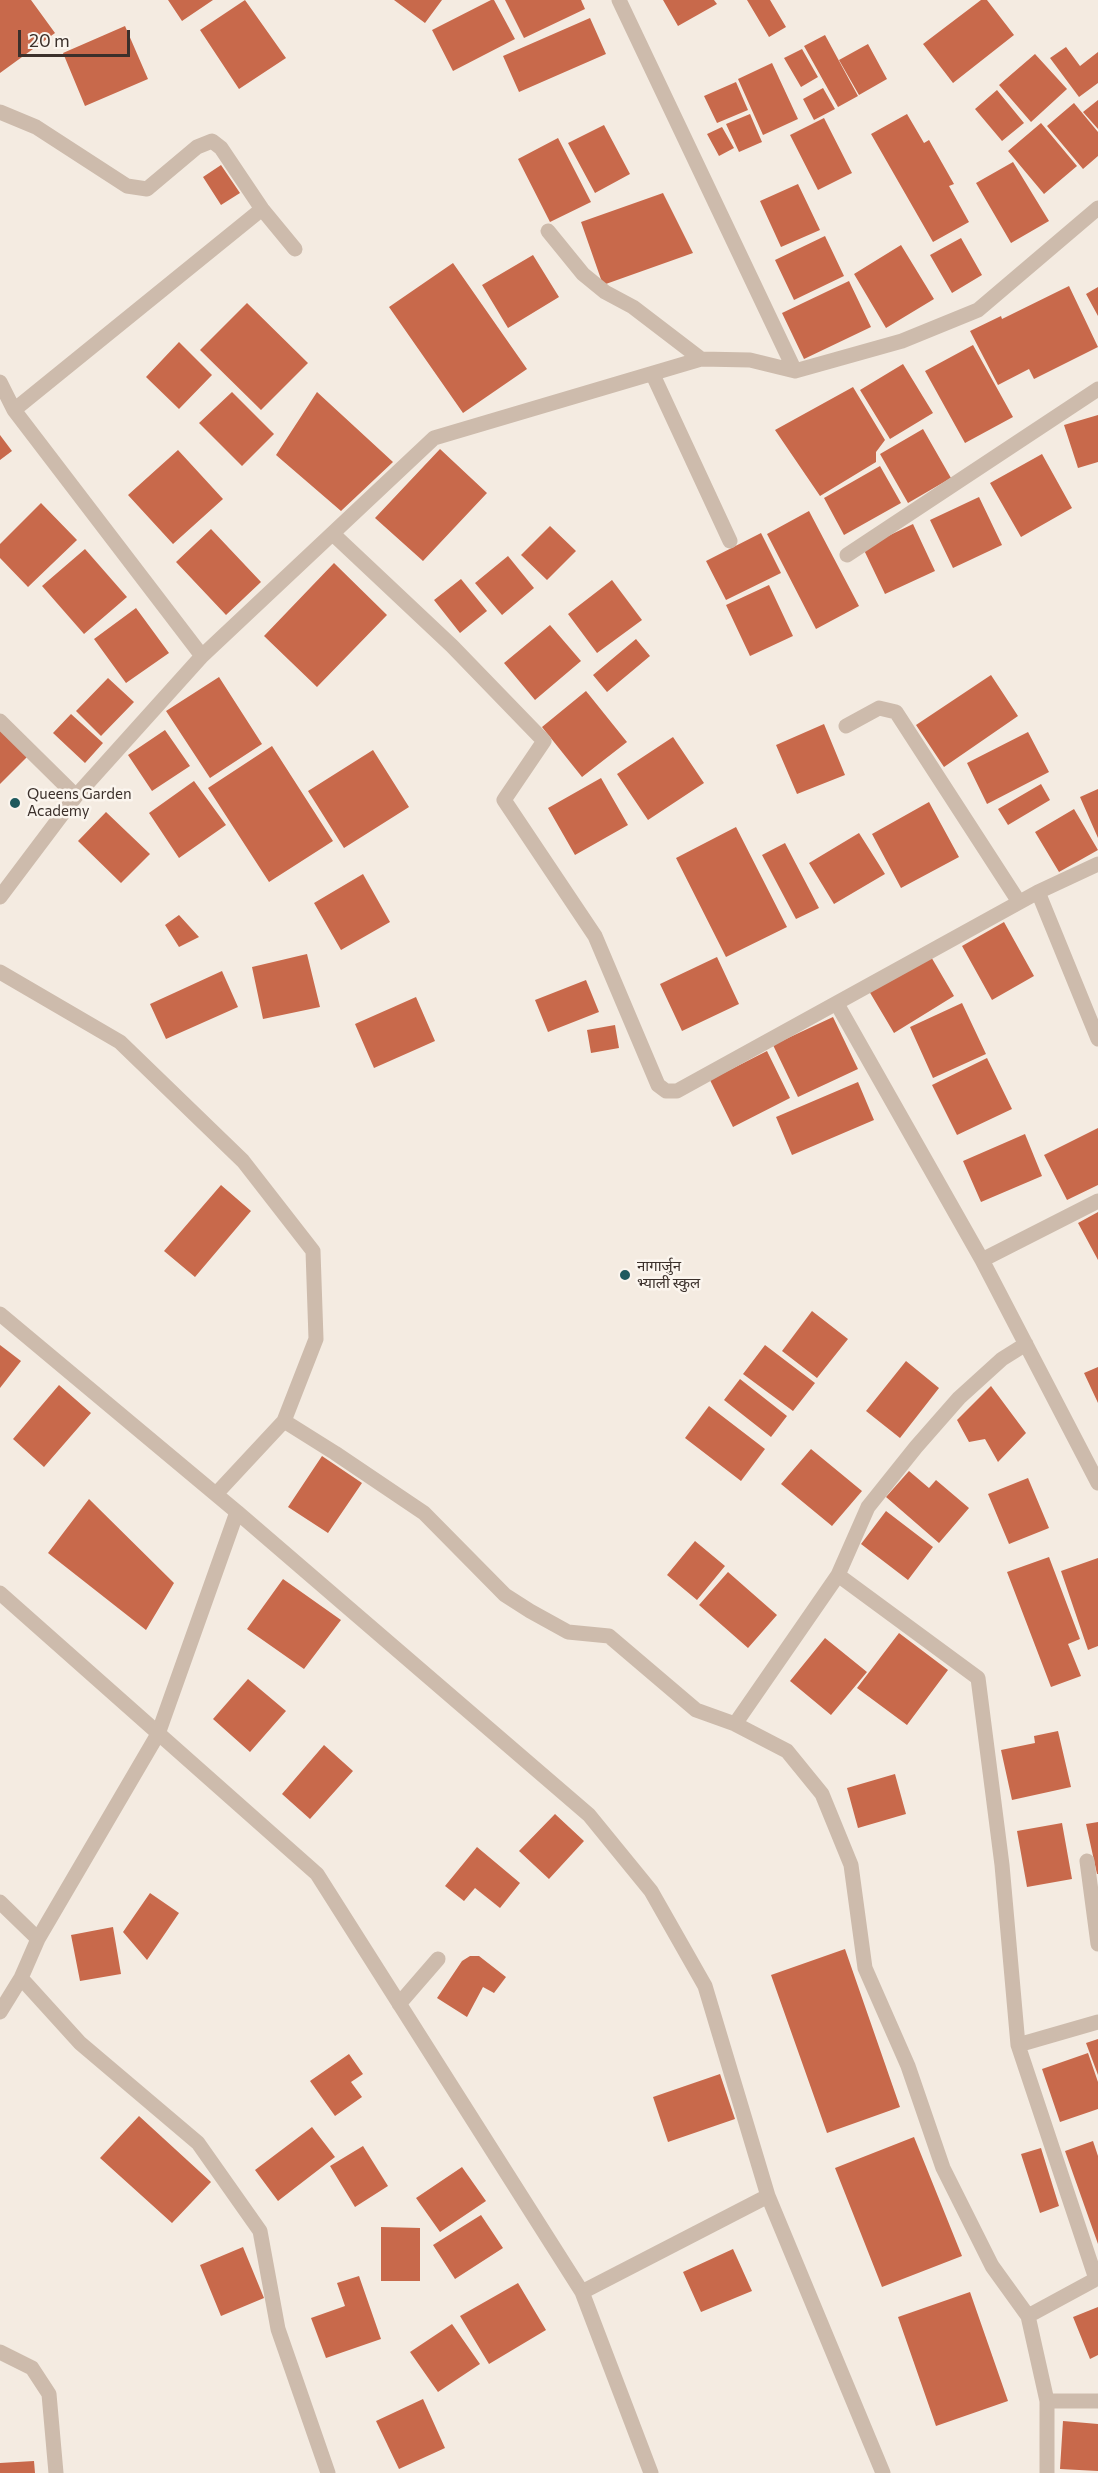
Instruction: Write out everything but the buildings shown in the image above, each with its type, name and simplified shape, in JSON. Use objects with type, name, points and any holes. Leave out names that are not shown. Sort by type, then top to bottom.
[{"type":"street","points":[[619,0],[795,371]]},
{"type":"street","points":[[0,112],[36,126],[127,186],[147,189],[197,147],[212,141],[220,148],[262,209],[295,249]]},
{"type":"street","points":[[0,897],[76,796],[202,656],[434,438],[701,359],[750,360],[795,371],[902,341],[978,310],[1098,208]]},
{"type":"street","points":[[14,410],[262,209]]},
{"type":"street","points":[[548,231],[583,274],[604,292],[633,307],[701,359]]},
{"type":"street","points":[[653,375],[730,541]]},
{"type":"street","points":[[0,382],[14,410],[202,656]]},
{"type":"street","points":[[847,555],[1098,389]]},
{"type":"street","points":[[333,534],[452,646],[544,741],[504,800],[595,936],[658,1085],[666,1090],[677,1090],[1019,902],[1098,864]]},
{"type":"street","points":[[846,726],[879,708],[896,712],[1019,902]]},
{"type":"street","points":[[0,722],[76,796]]},
{"type":"street","points":[[1038,892],[1098,1039]]},
{"type":"street","points":[[0,972],[120,1042],[243,1161],[313,1251],[316,1339],[284,1422],[216,1494]]},
{"type":"street","points":[[837,1004],[982,1260],[1098,1483]]},
{"type":"street","points":[[982,1260],[1098,1201]]},
{"type":"street","points":[[0,1314],[216,1494],[589,1815],[651,1891],[705,1986],[768,2196],[883,2473]]},
{"type":"street","points":[[735,1725],[838,1575],[868,1507],[958,1398],[1002,1359],[1026,1344]]},
{"type":"street","points":[[284,1422],[335,1453],[424,1513],[505,1595],[568,1632],[609,1636],[696,1710],[735,1725],[787,1751],[822,1794],[851,1865],[865,1968],[908,2066],[943,2168],[992,2266],[1028,2316],[1047,2401],[1047,2473]]},
{"type":"street","points":[[0,2012],[21,1978],[38,1939],[158,1734],[237,1512]]},
{"type":"street","points":[[838,1575],[978,1678],[1002,1865],[1018,2045],[1097,2278],[1028,2316]]},
{"type":"street","points":[[0,1593],[317,1874],[582,2292],[651,2473]]},
{"type":"street","points":[[1087,1861],[1098,1944]]},
{"type":"street","points":[[0,1902],[38,1939]]},
{"type":"street","points":[[399,2004],[438,1959]]},
{"type":"street","points":[[21,1978],[80,2043],[198,2143],[260,2231],[278,2329],[328,2473]]},
{"type":"street","points":[[1018,2045],[1098,2022]]},
{"type":"street","points":[[582,2292],[768,2196]]},
{"type":"street","points":[[0,2352],[32,2368],[49,2394],[56,2473]]},
{"type":"street","points":[[1047,2401],[1098,2401]]},
{"type":"place","name":"Queens Garden Academy","points":[[15,803]]},
{"type":"place","name":"नागार्जुन भ्याली स्कुल","points":[[625,1275]]}]
